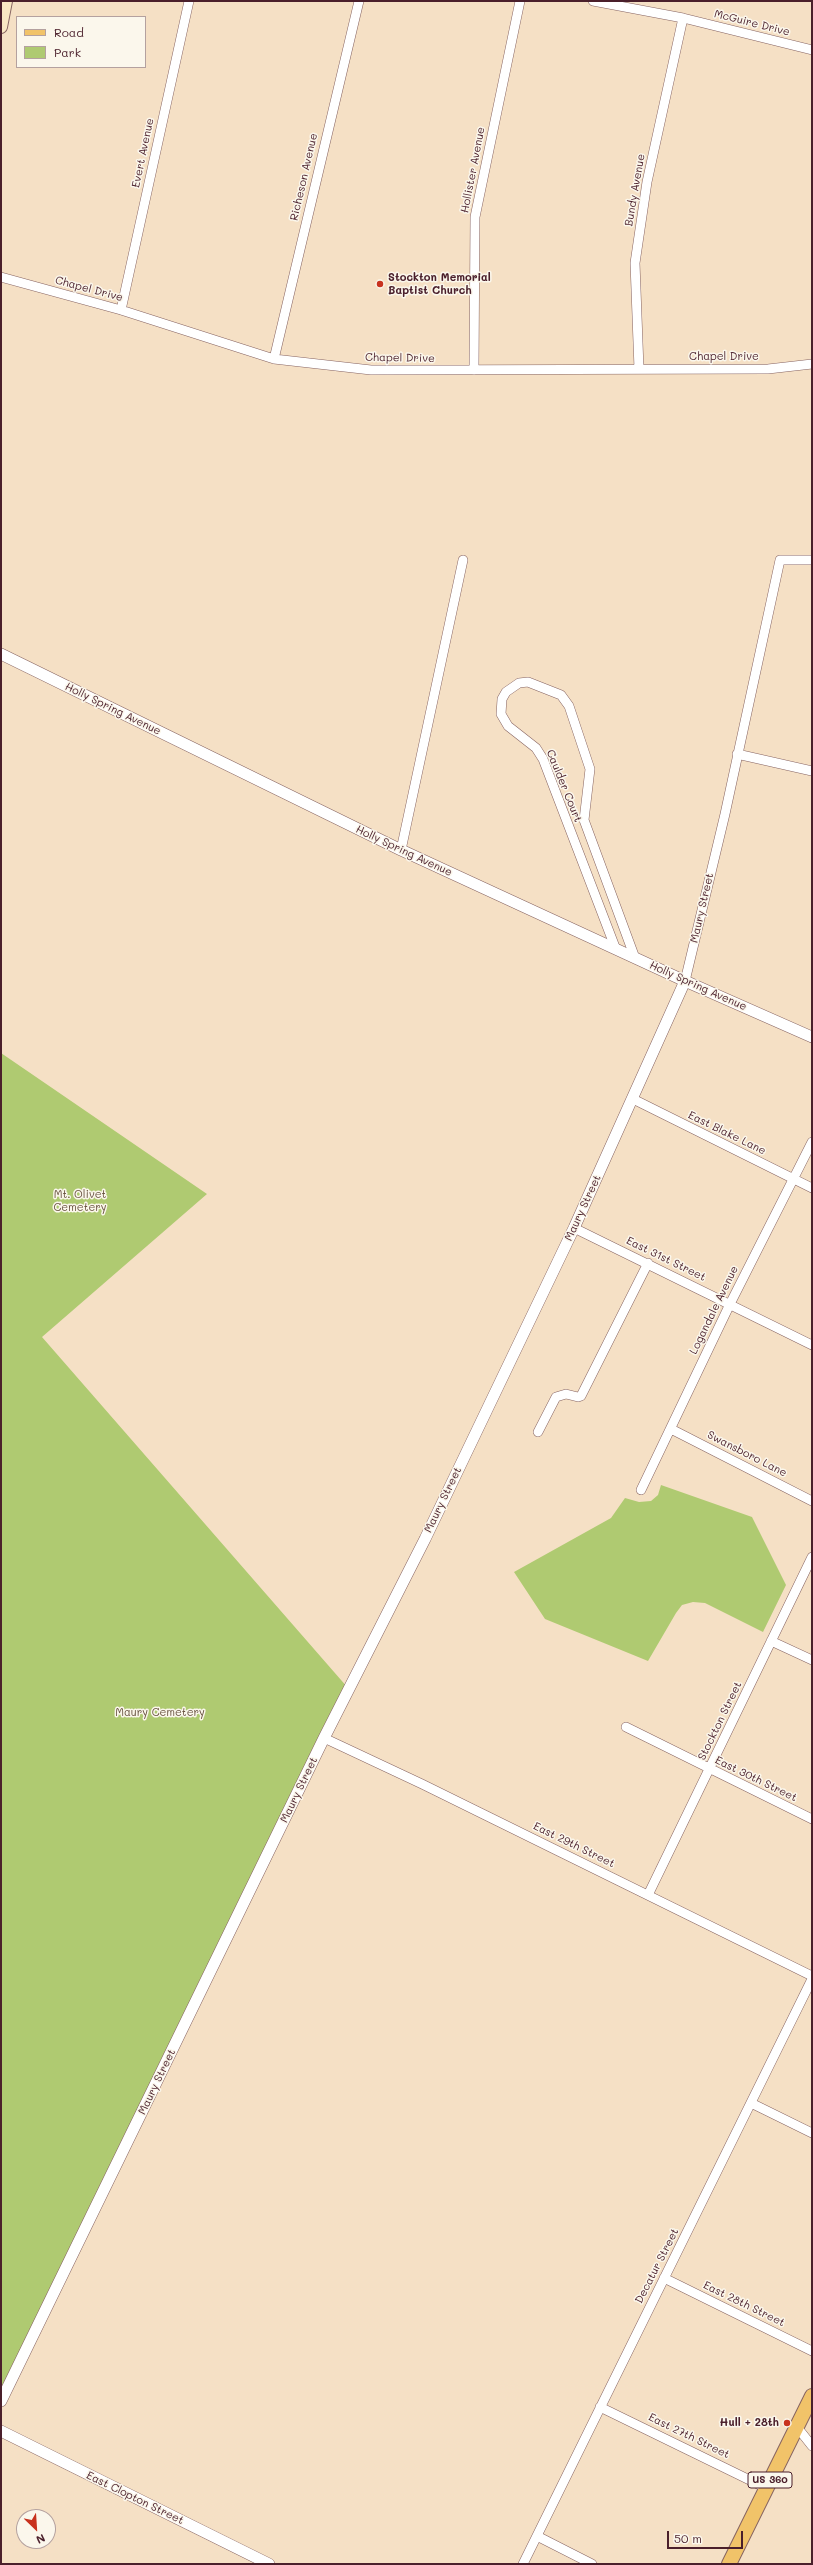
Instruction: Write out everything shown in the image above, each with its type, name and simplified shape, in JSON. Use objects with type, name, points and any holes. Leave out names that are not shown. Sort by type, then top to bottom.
[{"type":"main road","points":[[1,27],[6,1]]},
{"type":"main road","name":"US 360","points":[[729,2564],[812,2396]]},
{"type":"street","name":"Evert Avenue","points":[[121,310],[189,1]]},
{"type":"street","name":"Richeson Avenue","points":[[274,359],[359,1]]},
{"type":"street","name":"Hollister Avenue","points":[[474,370],[475,217],[520,1]]},
{"type":"street","name":"McGuire Drive","points":[[593,1],[683,18],[812,50]]},
{"type":"street","name":"Bundy Avenue","points":[[639,369],[635,263],[647,182],[683,18]]},
{"type":"street","name":"Chapel Drive","points":[[1,278],[121,310],[274,359],[371,370],[768,369],[812,364]]},
{"type":"street","points":[[401,850],[463,560]]},
{"type":"street","name":"Maury Street","points":[[1,2401],[324,1738],[424,1539],[574,1228],[685,981],[780,560],[812,560]]},
{"type":"street","name":"Holly Spring Avenue","points":[[1,654],[401,850],[615,947],[685,981],[812,1037]]},
{"type":"street","name":"Caulder Court","points":[[615,947],[543,759],[536,748],[508,726],[501,714],[502,699],[506,692],[519,683],[528,682],[555,693],[566,699],[569,706],[590,769],[584,820],[635,958]]},
{"type":"street","points":[[737,754],[812,771]]},
{"type":"street","name":"East Blake Lane","points":[[633,1099],[812,1188]]},
{"type":"street","name":"Logandale Avenue","points":[[641,1490],[730,1304],[812,1142]]},
{"type":"street","name":"East 31st Street","points":[[574,1228],[648,1263],[812,1345]]},
{"type":"street","points":[[538,1432],[556,1397],[566,1394],[578,1397],[581,1396],[648,1263]]},
{"type":"street","name":"Swansboro Lane","points":[[671,1428],[812,1501]]},
{"type":"street","name":"Stockton Street","points":[[648,1895],[710,1770],[812,1557]]},
{"type":"street","points":[[772,1641],[812,1660]]},
{"type":"street","name":"East 30th Street","points":[[626,1727],[710,1770],[812,1819]]},
{"type":"street","name":"East 29th Street","points":[[324,1738],[648,1895],[812,1978]]},
{"type":"street","name":"Decatur Street","points":[[523,2564],[812,1978]]},
{"type":"street","points":[[751,2104],[812,2133]]},
{"type":"street","name":"East 28th Street","points":[[664,2278],[812,2351]]},
{"type":"street","name":"East 27th Street","points":[[600,2407],[766,2488]]},
{"type":"street","points":[[797,2427],[812,2446]]},
{"type":"street","name":"East Clopton Street","points":[[1,2431],[269,2564]]},
{"type":"street","points":[[537,2536],[592,2564]]},
{"type":"green space","name":"Maury Cemetery","points":[[1,1053],[207,1194],[42,1337],[348,1688],[1,2399]]},
{"type":"green space","points":[[661,1485],[752,1517],[786,1585],[763,1632],[705,1603],[693,1602],[682,1605],[648,1661],[545,1619],[514,1572],[611,1518],[625,1498],[639,1502],[651,1501],[658,1495]]},
{"type":"place","name":"Stockton Memorial Baptist Church","points":[[380,284]]},
{"type":"place","name":"Hull + 28th","points":[[787,2423]]},
{"type":"park label","name":"Mt. Olivet Cemetery","points":[[80,1201]]}]
